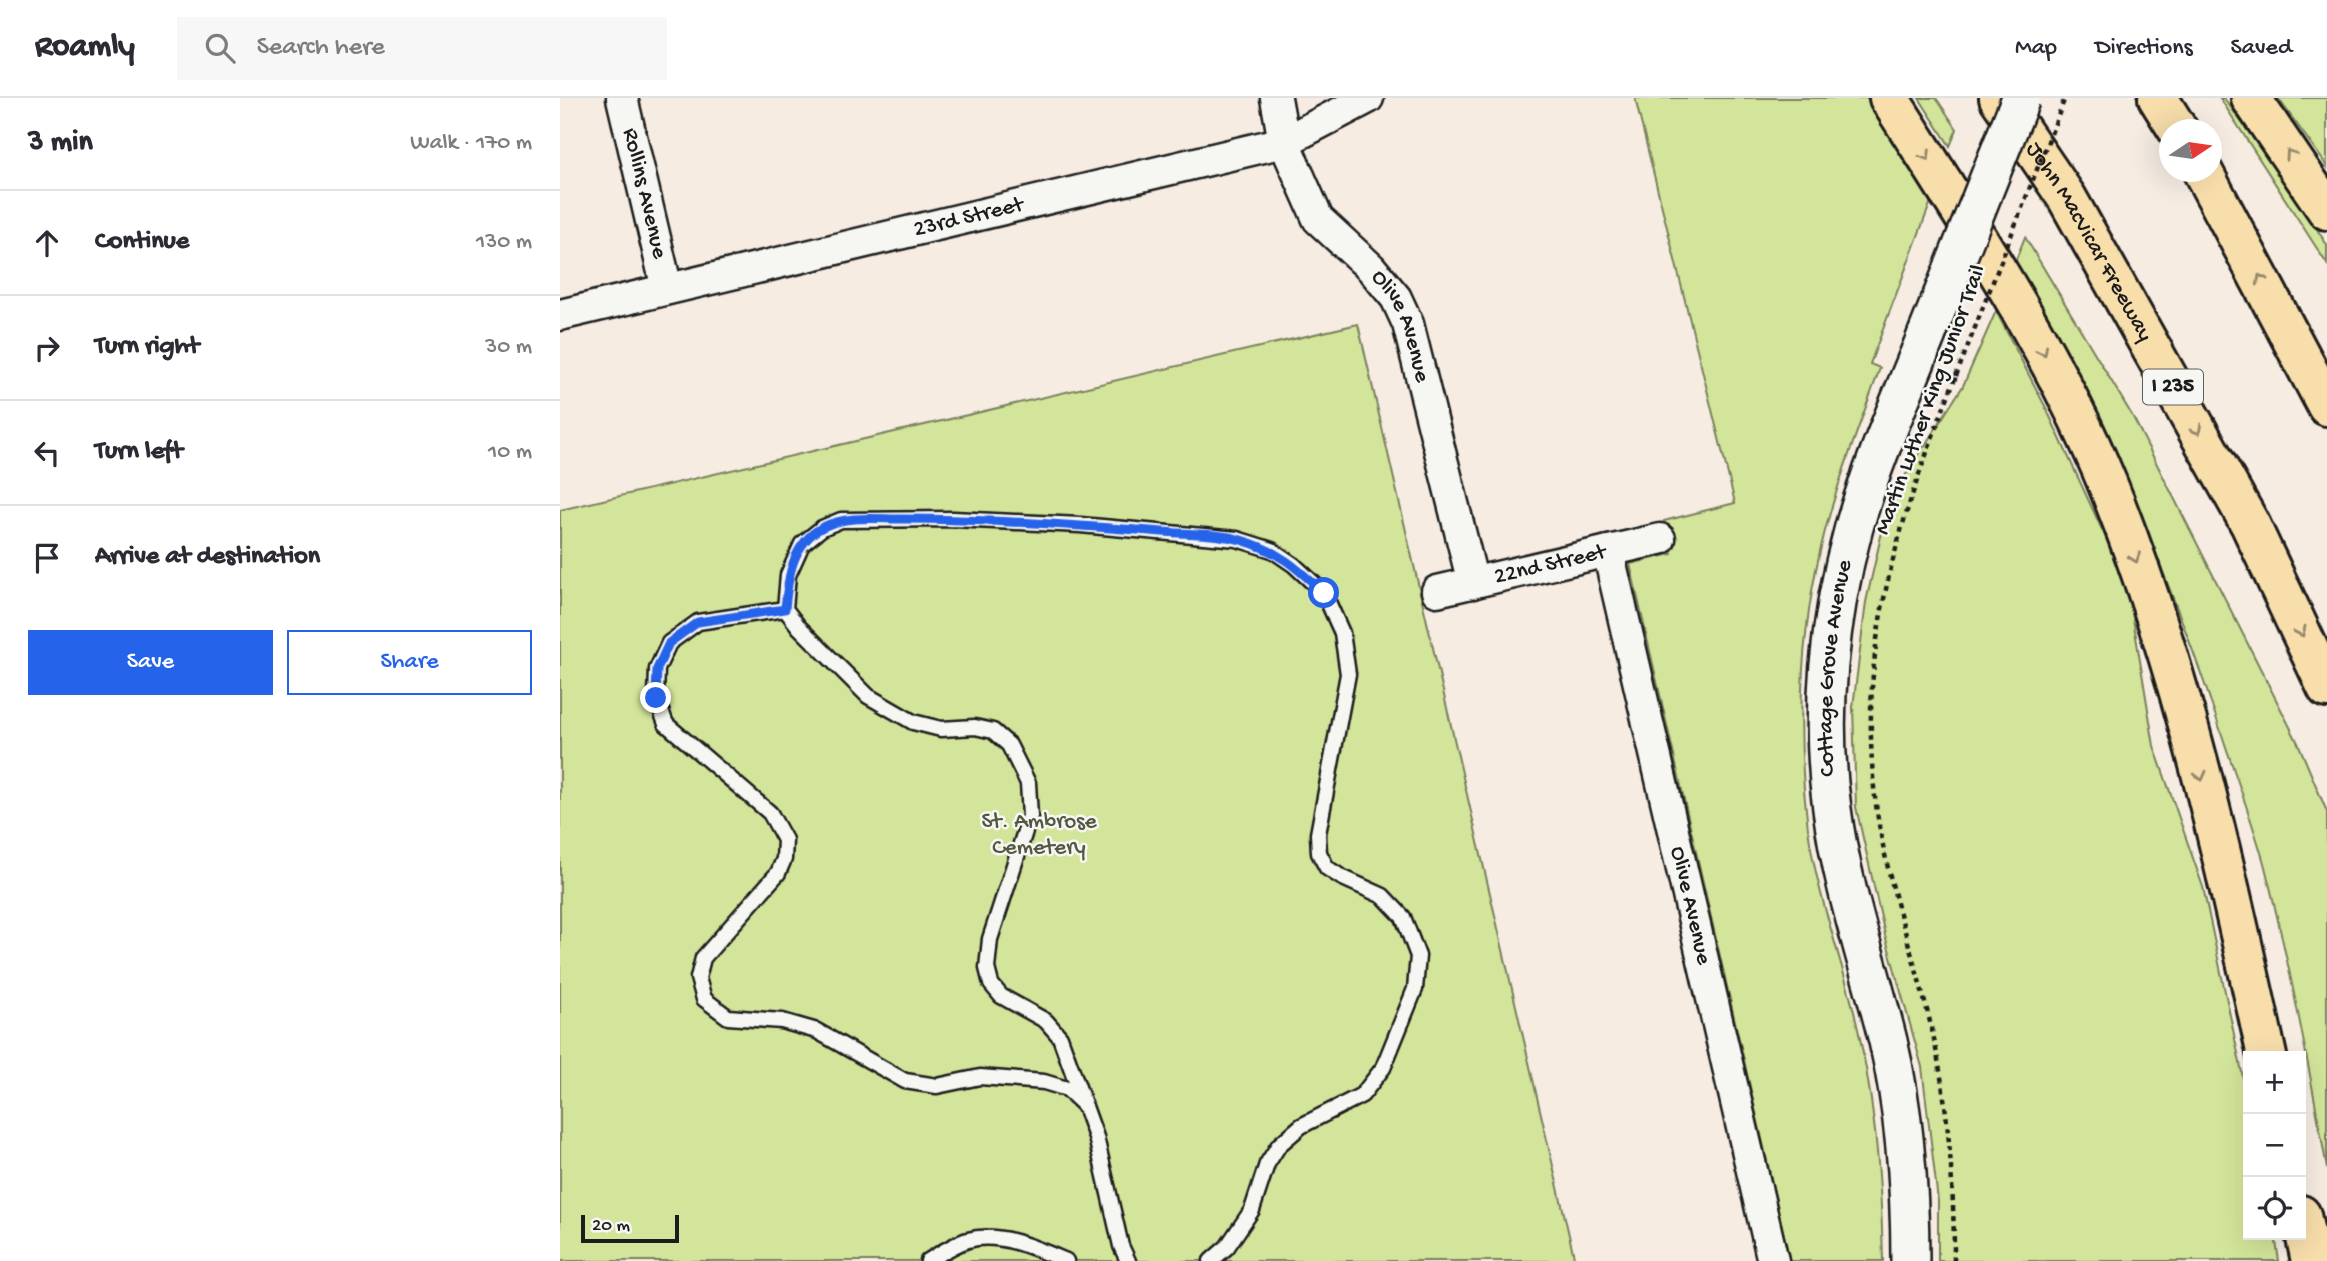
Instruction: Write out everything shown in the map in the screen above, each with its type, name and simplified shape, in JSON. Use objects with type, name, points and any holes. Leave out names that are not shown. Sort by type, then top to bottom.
[{"type":"highway","points":[[1889,98],[2026,320],[2067,397],[2108,484],[2149,596],[2192,737],[2266,1051]]},
{"type":"highway","name":"John MacVicar Freeway","points":[[1999,98],[2067,198],[2250,524],[2327,688]]},
{"type":"highway","points":[[2158,98],[2171,119]]},
{"type":"highway","points":[[2251,98],[2327,210]]},
{"type":"highway","points":[[2208,182],[2327,406]]},
{"type":"highway","points":[[2293,339],[2327,372]]},
{"type":"highway","points":[[2306,1238],[2311,1261]]},
{"type":"street","name":"Rollins Avenue","points":[[622,98],[667,289]]},
{"type":"street","name":"Olive Avenue","points":[[1276,98],[1284,142],[1318,219],[1371,268],[1396,298],[1408,324],[1472,583]]},
{"type":"street","name":"23rd Street","points":[[560,315],[1284,142],[1368,98]]},
{"type":"street","name":"Cottage Grove Avenue","points":[[1910,1261],[1909,1179],[1902,1115],[1888,1043],[1841,864],[1831,808],[1827,701],[1831,643],[1841,581],[1855,525],[1876,463],[2021,98]]},
{"type":"street","name":"22nd Street","points":[[1437,591],[1660,539]]},
{"type":"street","name":"Olive Avenue","points":[[1608,551],[1773,1261]]},
{"type":"lane","points":[[1128,1261],[1121,1246],[1096,1137],[1060,1037],[1046,1021],[1001,996],[991,984],[987,968],[989,939],[1030,816],[1028,783],[1009,745],[993,731],[975,727],[932,727],[913,722],[877,702],[808,637],[785,609],[788,575],[802,544],[822,528],[841,520],[953,519],[1080,525],[1237,538],[1272,550],[1294,565],[1324,593],[1342,633],[1348,674],[1318,834],[1319,853],[1327,867],[1341,877],[1383,896],[1403,918],[1418,956],[1415,989],[1383,1068],[1362,1095],[1301,1126],[1279,1145],[1267,1164],[1252,1210],[1227,1247],[1211,1261]]},
{"type":"lane","points":[[785,609],[698,622],[669,643],[657,669],[656,698],[666,724],[770,813],[785,839],[784,859],[778,873],[703,958],[698,978],[704,999],[728,1017],[782,1021],[817,1031],[905,1081],[937,1086],[980,1077],[1044,1082],[1067,1089],[1085,1106]]},
{"type":"lane","points":[[928,1261],[971,1239],[988,1238],[1007,1241],[1066,1261]]},
{"type":"path","name":"Martin Luther King Junior Trail","points":[[1954,1261],[1945,1114],[1934,1040],[1885,855],[1875,798],[1871,694],[1883,595],[1911,495],[2065,98]]},
{"type":"green space","points":[[1635,98],[1873,98],[1933,196],[1870,364],[1880,368],[1830,513],[1806,630],[1801,710],[1808,829],[1827,917],[1860,1036],[1871,1099],[1878,1163],[1883,1261],[1790,1261],[1630,564],[1672,554],[1664,521],[1735,503]]},
{"type":"green space","points":[[1919,98],[1936,98],[1957,129],[1950,146]]},
{"type":"green space","points":[[2220,98],[2224,98],[2308,215],[2327,245],[2327,264]]},
{"type":"green space","points":[[2278,98],[2327,98],[2327,167],[2322,159]]},
{"type":"green space","points":[[2025,237],[2133,417],[2298,743],[2327,812],[2327,1169],[2306,1051],[2264,863],[2205,684],[2158,560],[2106,438],[2015,262]]},
{"type":"green space","points":[[1996,311],[2046,408],[2110,547],[2130,600],[2154,746],[2203,887],[2243,1077],[2243,1240],[2276,1240],[2279,1261],[1938,1261],[1938,1201],[1922,1067],[1885,935],[1856,807],[1853,707],[1866,602],[1889,501],[1963,386]]},
{"type":"green space","name":"St. Ambrose Cemetery","points":[[1358,324],[1575,1261],[560,1261],[560,510]]},
{"type":"route","points":[[656,698],[657,669],[669,643],[698,622],[785,609],[788,575],[802,544],[822,528],[841,520],[953,519],[1080,525],[1237,538],[1272,550],[1294,565],[1324,593]]}]
